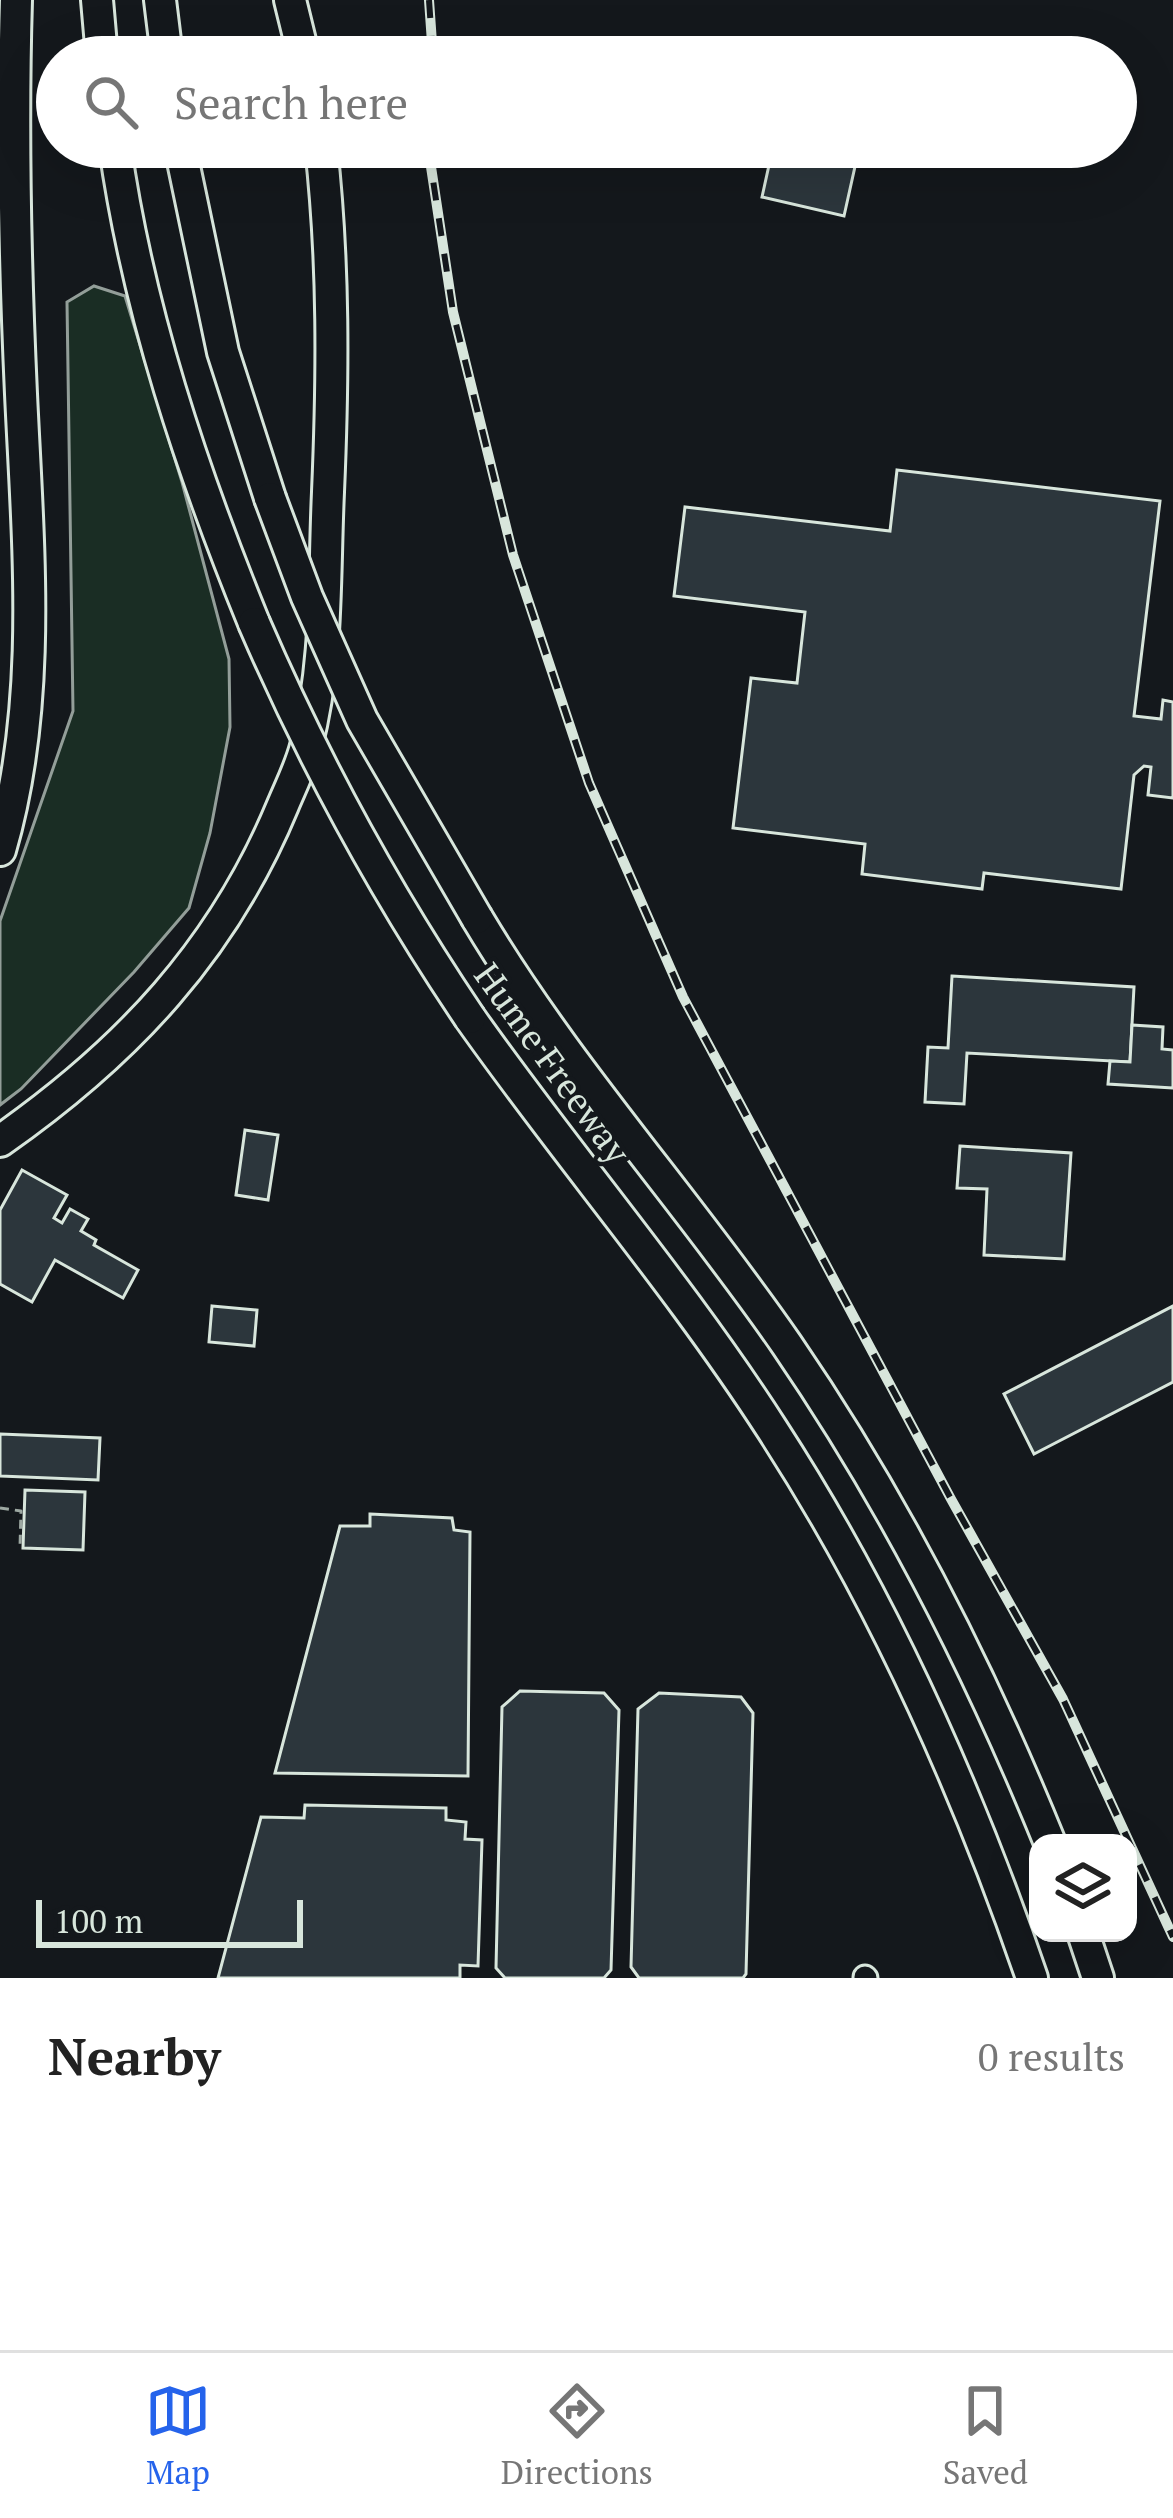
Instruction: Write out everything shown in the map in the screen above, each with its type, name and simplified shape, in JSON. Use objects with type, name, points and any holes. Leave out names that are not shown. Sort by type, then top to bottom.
[{"type":"highway","points":[[0,850],[21,752],[29,660],[15,184],[16,0]]},
{"type":"highway","points":[[97,0],[100,36]]},
{"type":"highway","points":[[160,0],[164,36]]},
{"type":"highway","points":[[290,0],[299,36]]},
{"type":"highway","name":"Hume Freeway","points":[[119,168],[145,297],[168,379],[220,538],[298,724],[358,839],[470,1018],[694,1317],[771,1427],[837,1534],[902,1655],[955,1772],[1032,1978]]},
{"type":"highway","name":"Hume Freeway","points":[[184,168],[223,352],[270,499],[362,721],[477,918],[567,1051],[776,1329],[857,1452],[974,1664],[1046,1834]]},
{"type":"highway","points":[[0,1141],[111,1055],[175,987],[230,913],[306,748],[322,655],[332,360],[332,242],[323,168]]},
{"type":"highway","points":[[1086,1942],[1098,1978]]},
{"type":"path","points":[[0,1508],[21,1511],[20,1548]]},
{"type":"green space","points":[[94,286],[125,296],[229,659],[230,727],[210,833],[189,908],[134,972],[0,1105],[0,921],[73,711],[67,302]]},
{"type":"building","points":[[768,168],[855,168],[844,216],[762,197]]},
{"type":"building","points":[[897,470],[1160,501],[1134,716],[1161,719],[1163,700],[1173,702],[1173,798],[1148,795],[1151,767],[1144,766],[1134,775],[1121,889],[984,873],[982,889],[862,874],[865,844],[733,828],[751,678],[797,683],[805,612],[674,596],[685,507],[890,531]]},
{"type":"building","points":[[952,976],[1134,987],[1130,1062],[967,1053],[964,1104],[925,1102],[928,1047],[948,1048]]},
{"type":"building","points":[[1132,1025],[1163,1027],[1162,1049],[1173,1050],[1173,1088],[1108,1084],[1110,1061],[1130,1062]]},
{"type":"building","points":[[245,1130],[278,1135],[268,1200],[236,1195]]},
{"type":"building","points":[[960,1146],[1071,1153],[1064,1259],[984,1255],[987,1189],[957,1188]]},
{"type":"building","points":[[22,1170],[67,1195],[54,1218],[62,1223],[70,1209],[88,1219],[81,1231],[96,1240],[94,1245],[138,1270],[123,1298],[55,1260],[32,1302],[0,1284],[0,1210]]},
{"type":"building","points":[[212,1306],[257,1310],[254,1346],[209,1342]]},
{"type":"building","points":[[1173,1306],[1173,1382],[1034,1454],[1004,1394]]},
{"type":"building","points":[[0,1434],[100,1438],[98,1480],[0,1476]]},
{"type":"building","points":[[25,1490],[85,1492],[83,1550],[23,1548]]},
{"type":"building","points":[[370,1514],[452,1518],[454,1530],[470,1532],[468,1776],[275,1773],[340,1526],[370,1526]]},
{"type":"building","points":[[520,1691],[604,1693],[619,1710],[611,1970],[604,1978],[505,1978],[496,1968],[502,1707]]},
{"type":"building","points":[[659,1693],[741,1697],[753,1713],[743,1978],[639,1978],[631,1967],[638,1709]]},
{"type":"building","points":[[305,1805],[446,1808],[446,1820],[466,1822],[465,1839],[482,1840],[478,1966],[460,1965],[460,1978],[218,1978],[261,1817],[304,1818]]},
{"type":"railway","points":[[429,0],[432,36]]},
{"type":"railway","points":[[431,168],[453,312],[513,555],[589,783],[683,997],[1063,1699],[1173,1937]]}]
